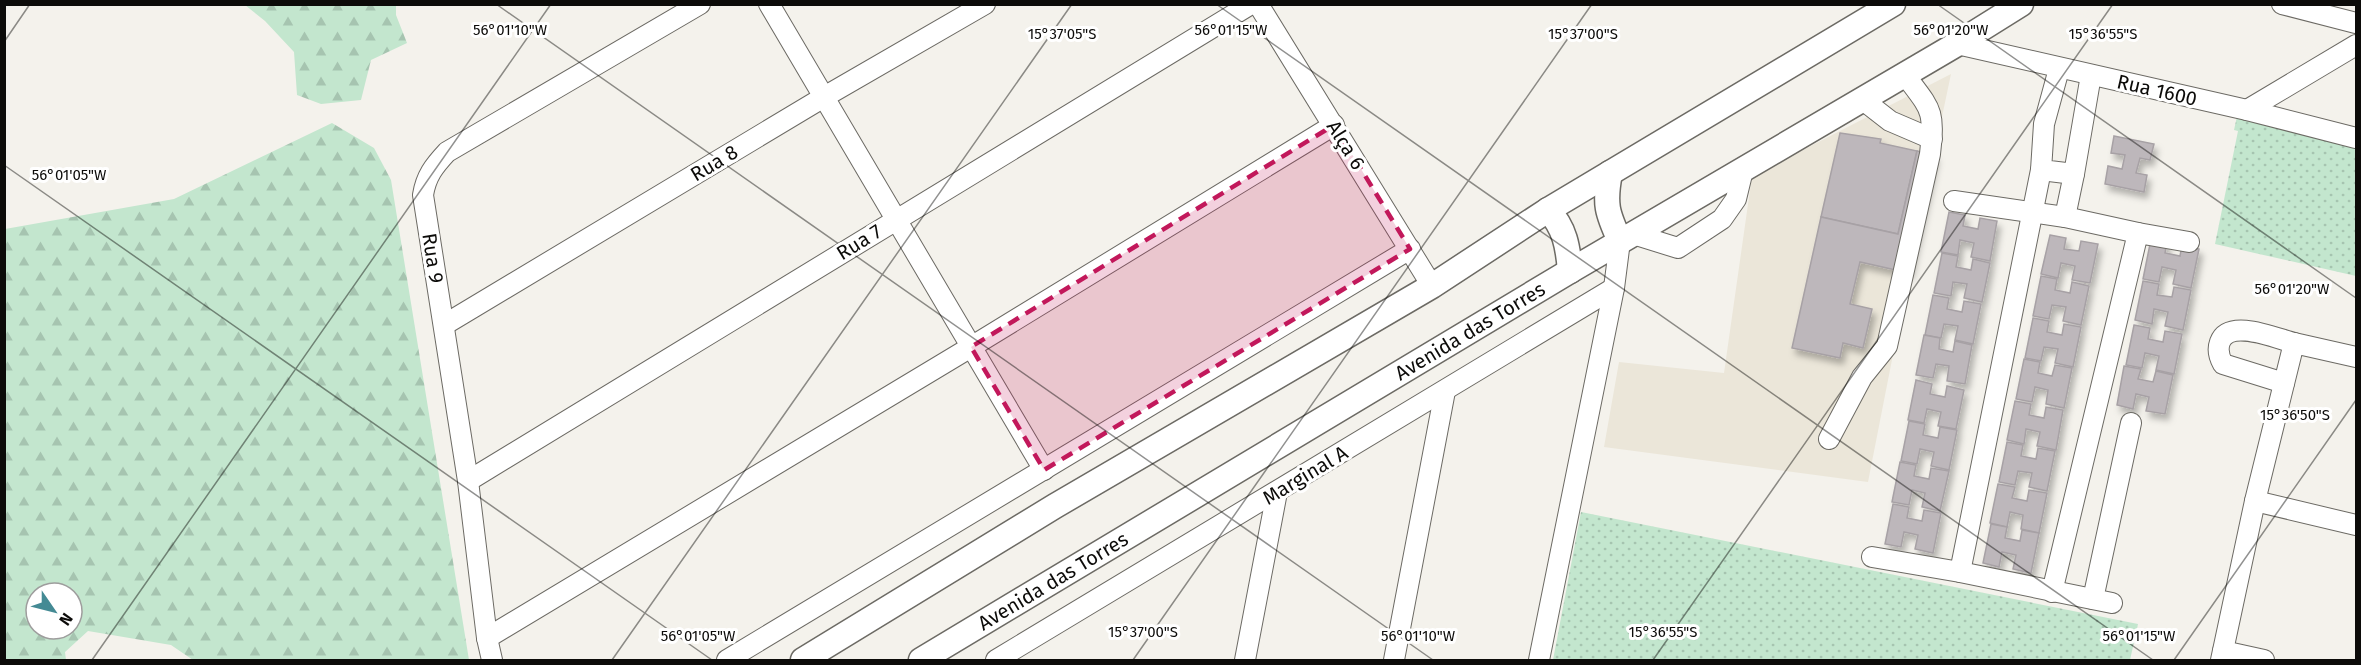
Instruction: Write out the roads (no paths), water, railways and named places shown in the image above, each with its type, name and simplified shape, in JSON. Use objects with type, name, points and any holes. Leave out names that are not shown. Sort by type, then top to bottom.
[{"type":"main road","points":[[803,660],[1054,506],[1432,286],[1548,210],[1893,4]]},
{"type":"main road","name":"Avenida das Torres","points":[[921,660],[2021,4]]},
{"type":"main road","points":[[1610,173],[1606,190],[1607,212],[1627,238]]},
{"type":"main road","points":[[1548,210],[1560,226],[1568,243],[1570,271]]},
{"type":"street","name":"Rua 9","points":[[492,660],[487,638],[468,481],[423,195],[425,181],[433,167],[447,152],[700,4]]},
{"type":"street","points":[[769,4],[1044,470]]},
{"type":"street","name":"Rua 8","points":[[444,325],[824,97],[985,4]]},
{"type":"street","name":"Rua 7","points":[[468,481],[1251,4]]},
{"type":"street","name":"Alça 6","points":[[1258,4],[1432,286]]},
{"type":"street","points":[[2282,4],[2356,23]]},
{"type":"street","name":"Rua 1600","points":[[1957,44],[2247,110],[2356,138]]},
{"type":"street","points":[[2247,110],[2356,45]]},
{"type":"street","points":[[1960,572],[2033,213],[2041,170],[2044,124],[2059,69]]},
{"type":"street","points":[[1829,439],[1862,377],[1887,346],[1930,154],[1933,126],[1930,110],[1905,75]]},
{"type":"street","points":[[2065,218],[2091,75]]},
{"type":"street","points":[[1863,100],[1890,121],[1932,139]]},
{"type":"street","points":[[487,638],[971,347],[1334,125]]},
{"type":"street","points":[[1539,660],[1614,288],[1627,238],[1678,248],[1722,219],[1736,199],[1743,170]]},
{"type":"street","points":[[2041,170],[2074,174]]},
{"type":"street","points":[[1954,201],[2065,218],[2189,242]]},
{"type":"street","points":[[2052,592],[2138,233]]},
{"type":"street","points":[[727,660],[1410,249]]},
{"type":"street","name":"Marginal A","points":[[996,660],[1614,288]]},
{"type":"street","points":[[2284,383],[2223,364],[2219,358],[2218,346],[2222,337],[2231,330],[2242,330],[2356,357]]},
{"type":"street","points":[[2264,660],[2222,656],[2255,501],[2294,343]]},
{"type":"street","points":[[1394,660],[1445,391]]},
{"type":"street","points":[[2093,599],[2131,423]]},
{"type":"street","points":[[1245,660],[1277,492]]},
{"type":"street","points":[[2255,501],[2356,525]]},
{"type":"street","points":[[1872,557],[1960,572],[2112,603]]}]
